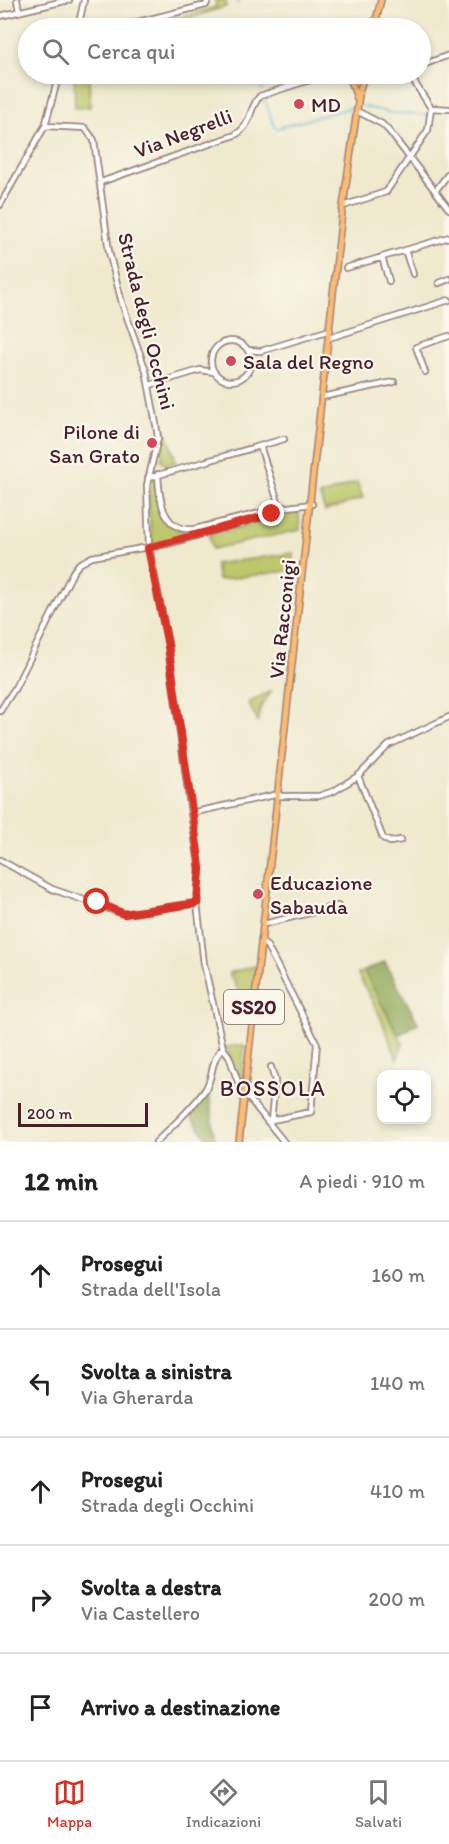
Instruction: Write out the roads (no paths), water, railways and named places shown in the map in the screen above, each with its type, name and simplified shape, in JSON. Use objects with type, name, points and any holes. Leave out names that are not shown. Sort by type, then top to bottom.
[{"type":"main road","points":[[376,18],[381,0]]},
{"type":"main road","points":[[352,84],[360,86]]},
{"type":"main road","name":"Via Racconigi","points":[[352,84],[358,103]]},
{"type":"main road","name":"Via Racconigi","points":[[239,1142],[312,504],[343,206],[360,86]]},
{"type":"street","points":[[19,11],[17,1],[26,0]]},
{"type":"street","points":[[0,16],[69,0]]},
{"type":"street","points":[[80,18],[84,0]]},
{"type":"street","points":[[150,18],[208,2]]},
{"type":"street","points":[[431,62],[449,55]]},
{"type":"street","points":[[0,205],[45,126],[56,84]]},
{"type":"street","name":"Via Negrelli","points":[[100,182],[235,135],[247,126],[255,103],[260,96],[297,84]]},
{"type":"street","points":[[343,206],[386,192],[428,130],[431,108],[415,84]]},
{"type":"street","points":[[431,108],[449,108]]},
{"type":"street","points":[[357,111],[382,124],[449,208]]},
{"type":"street","name":"Strada degli Occhini","points":[[45,126],[77,126],[89,130],[95,146],[109,252],[150,385],[158,438],[148,478],[148,548],[168,645],[200,869],[197,903],[204,964],[223,1048],[229,1056],[239,1085],[245,1088]]},
{"type":"street","points":[[436,190],[449,173]]},
{"type":"street","points":[[346,268],[449,237]]},
{"type":"street","points":[[405,250],[412,274]]},
{"type":"street","points":[[382,257],[389,281]]},
{"type":"street","points":[[438,283],[449,279]]},
{"type":"street","points":[[329,338],[449,300]]},
{"type":"street","points":[[248,350],[261,351],[330,330]]},
{"type":"street","points":[[425,372],[416,347],[449,336]]},
{"type":"street","points":[[214,372],[211,360],[214,349],[229,341],[240,343],[248,350],[251,360]]},
{"type":"street","points":[[150,385],[200,370],[214,372],[224,380],[237,380],[247,373],[251,360],[261,351]]},
{"type":"street","points":[[200,370],[211,360]]},
{"type":"street","points":[[322,397],[394,381]]},
{"type":"street","points":[[148,478],[284,439]]},
{"type":"street","points":[[260,446],[280,507]]},
{"type":"street","points":[[158,474],[164,512],[170,521],[184,528],[195,529],[280,507],[312,504]]},
{"type":"street","points":[[0,711],[15,688],[44,626],[80,564],[92,557],[148,548],[272,514],[280,507]]},
{"type":"street","points":[[191,813],[279,795],[321,796],[358,776],[389,745],[449,717]]},
{"type":"street","points":[[358,776],[383,838],[390,842],[401,840]]},
{"type":"street","points":[[0,860],[52,889],[124,914],[197,903]]},
{"type":"street","points":[[264,924],[338,906]]},
{"type":"street","points":[[261,942],[267,946],[318,1047],[311,1112],[269,1120]]},
{"type":"street","points":[[156,1142],[203,1093],[211,1077],[214,1057],[223,1048]]},
{"type":"street","points":[[269,1120],[275,1081],[271,1067]]},
{"type":"street","points":[[244,1096],[248,1097],[269,1120],[284,1142]]},
{"type":"waterway","points":[[237,0],[238,4]]},
{"type":"waterway","points":[[260,84],[262,90]]},
{"type":"waterway","points":[[265,100],[274,126],[277,128],[353,107]]},
{"type":"waterway","points":[[362,106],[391,113],[428,115]]},
{"type":"place","name":"MD","points":[[299,104]]},
{"type":"place","name":"Sala del Regno","points":[[231,361]]},
{"type":"place","name":"Pilone di San Grato","points":[[152,443]]},
{"type":"place","name":"Educazione Sabauda","points":[[258,894]]},
{"type":"district","name":"BOSSOLA","points":[[273,1088]]}]
